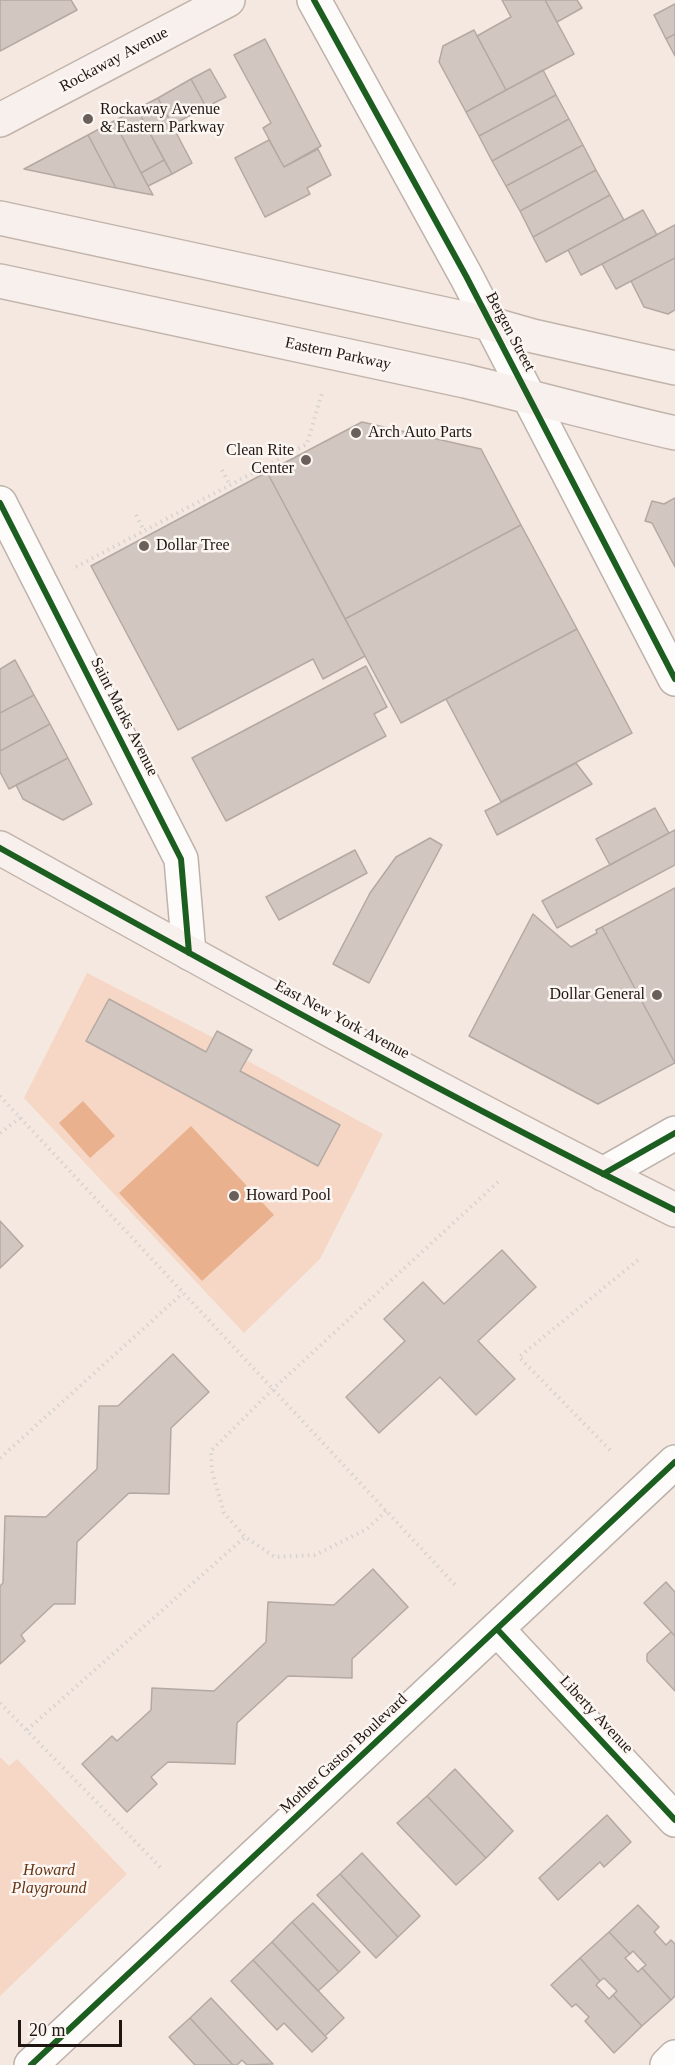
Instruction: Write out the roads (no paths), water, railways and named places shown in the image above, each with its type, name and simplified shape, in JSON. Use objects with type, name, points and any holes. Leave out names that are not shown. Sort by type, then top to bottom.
[{"type":"main road","name":"Rockaway Avenue","points":[[0,120],[228,0]]},
{"type":"main road","points":[[0,218],[491,324],[533,336],[675,368]]},
{"type":"main road","name":"Eastern Parkway","points":[[0,281],[529,396],[578,411],[675,433]]},
{"type":"main road","name":"East New York Avenue","points":[[0,848],[189,953],[603,1174],[675,1210]]},
{"type":"street","name":"Bergen Street","points":[[314,0],[491,324],[675,679]]},
{"type":"street","name":"Saint Marks Avenue","points":[[0,503],[182,859],[189,953]]},
{"type":"street","points":[[603,1174],[675,1133]]},
{"type":"street","name":"Mother Gaston Boulevard","points":[[31,2065],[675,1462]]},
{"type":"street","name":"Liberty Avenue","points":[[497,1629],[675,1820]]},
{"type":"street","points":[[667,2065],[675,2057]]},
{"type":"place","name":"Rockaway Avenue & Eastern Parkway","points":[[88,119]]},
{"type":"place","name":"Arch Auto Parts","points":[[356,433]]},
{"type":"place","name":"Clean Rite Center","points":[[306,460]]},
{"type":"place","name":"Dollar Tree","points":[[144,546]]},
{"type":"place","name":"Dollar General","points":[[657,995]]},
{"type":"place","name":"Howard Pool","points":[[234,1196]]},
{"type":"park label","name":"Howard Playground","points":[[49,1880]]}]
